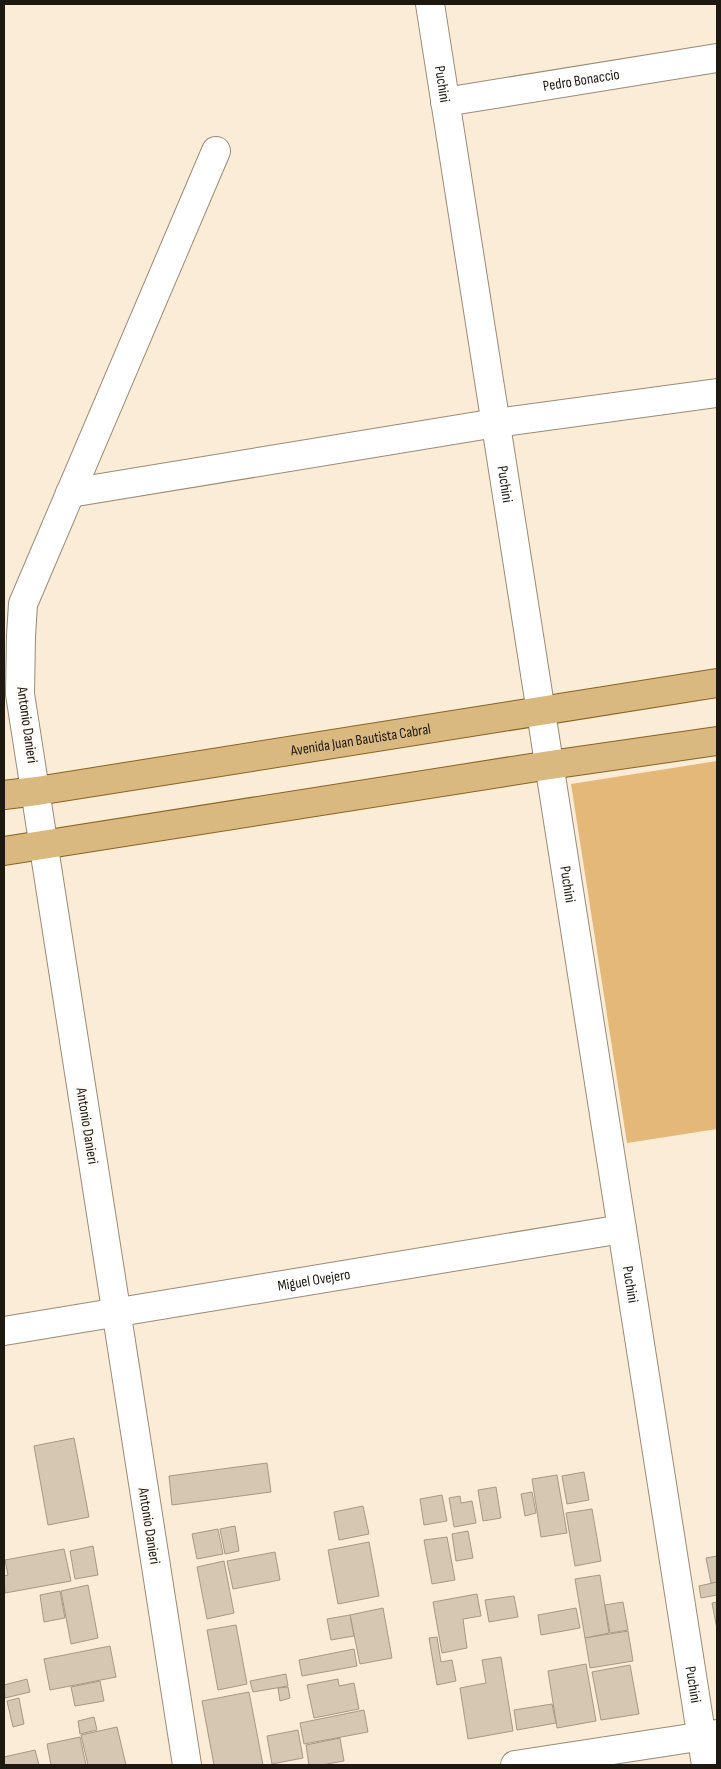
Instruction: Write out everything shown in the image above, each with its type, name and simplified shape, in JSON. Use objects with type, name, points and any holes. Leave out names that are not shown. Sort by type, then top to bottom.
[{"type":"main road","name":"Avenida Juan Bautista Cabral","points":[[4,795],[717,683]]},
{"type":"main road","points":[[4,851],[550,765],[717,741]]},
{"type":"street","name":"Puchini","points":[[430,4],[622,1229],[709,1735],[706,1765]]},
{"type":"street","name":"Pedro Bonaccio","points":[[445,102],[717,58]]},
{"type":"street","name":"Antonio Danieri","points":[[187,1765],[37,791],[20,694],[21,636],[23,604],[216,151]]},
{"type":"street","points":[[70,493],[496,423],[717,393]]},
{"type":"street","name":"Miguel Ovejero","points":[[4,1331],[622,1229]]},
{"type":"street","points":[[515,1765],[709,1735]]},
{"type":"shaded area","points":[[717,761],[717,1129],[627,1143],[571,784]]},
{"type":"building","points":[[74,1438],[89,1517],[48,1525],[34,1446]]},
{"type":"building","points":[[267,1463],[271,1492],[172,1505],[169,1476]]},
{"type":"building","points":[[584,1472],[589,1500],[567,1504],[562,1476]]},
{"type":"building","points":[[557,1475],[567,1533],[541,1537],[532,1479]]},
{"type":"building","points":[[496,1487],[501,1518],[483,1521],[478,1490]]},
{"type":"building","points":[[532,1492],[536,1513],[525,1516],[521,1494]]},
{"type":"building","points":[[442,1495],[447,1521],[424,1525],[420,1499]]},
{"type":"building","points":[[460,1496],[461,1503],[472,1501],[476,1523],[454,1527],[449,1498]]},
{"type":"building","points":[[363,1506],[369,1534],[339,1540],[334,1512]]},
{"type":"building","points":[[592,1509],[601,1561],[575,1566],[566,1513]]},
{"type":"building","points":[[235,1526],[239,1551],[225,1554],[220,1529]]},
{"type":"building","points":[[218,1529],[223,1554],[197,1559],[192,1534]]},
{"type":"building","points":[[468,1531],[473,1558],[456,1561],[452,1534]]},
{"type":"building","points":[[447,1537],[455,1580],[432,1584],[424,1540]]},
{"type":"building","points":[[369,1542],[379,1596],[338,1604],[328,1550]]},
{"type":"building","points":[[93,1546],[98,1575],[75,1579],[70,1551]]},
{"type":"building","points":[[64,1549],[71,1581],[5,1593],[4,1576],[8,1575],[5,1560]]},
{"type":"building","points":[[275,1552],[280,1580],[233,1589],[227,1561]]},
{"type":"building","points":[[717,1556],[717,1582],[711,1583],[706,1558]]},
{"type":"building","points":[[224,1561],[234,1613],[207,1619],[197,1567]]},
{"type":"building","points":[[600,1575],[609,1633],[585,1638],[575,1579]]},
{"type":"building","points":[[717,1582],[717,1595],[701,1598],[699,1586]]},
{"type":"building","points":[[88,1585],[98,1638],[71,1644],[61,1591]]},
{"type":"building","points":[[60,1591],[65,1618],[44,1622],[40,1595]]},
{"type":"building","points":[[477,1594],[481,1616],[463,1619],[467,1648],[442,1653],[433,1602]]},
{"type":"building","points":[[514,1596],[518,1617],[489,1622],[485,1600]]},
{"type":"building","points":[[623,1602],[628,1630],[610,1633],[605,1605]]},
{"type":"building","points":[[717,1602],[717,1629],[712,1603]]},
{"type":"building","points":[[383,1608],[392,1658],[360,1664],[350,1615]]},
{"type":"building","points":[[576,1608],[580,1628],[541,1635],[538,1615]]},
{"type":"building","points":[[350,1615],[354,1636],[331,1640],[327,1619]]},
{"type":"building","points":[[236,1625],[247,1684],[218,1690],[207,1630]]},
{"type":"building","points":[[628,1631],[633,1661],[590,1668],[585,1638]]},
{"type":"building","points":[[437,1637],[441,1662],[452,1660],[456,1681],[437,1685],[429,1638]]},
{"type":"building","points":[[110,1646],[116,1677],[50,1690],[44,1659]]},
{"type":"building","points":[[354,1649],[357,1666],[302,1676],[299,1660]]},
{"type":"building","points":[[501,1657],[513,1731],[468,1739],[460,1688],[486,1683],[482,1660]]},
{"type":"building","points":[[586,1664],[596,1721],[557,1728],[548,1671]]},
{"type":"building","points":[[630,1665],[639,1714],[601,1720],[592,1672]]},
{"type":"building","points":[[286,1674],[288,1686],[253,1692],[250,1681]]},
{"type":"building","points":[[27,1679],[30,1692],[5,1698],[4,1685]]},
{"type":"building","points":[[338,1679],[339,1686],[354,1683],[359,1709],[314,1718],[307,1685]]},
{"type":"building","points":[[100,1681],[104,1701],[75,1706],[71,1687]]},
{"type":"building","points":[[288,1687],[290,1698],[280,1701],[278,1688]]},
{"type":"building","points":[[249,1692],[263,1765],[214,1765],[202,1701]]},
{"type":"building","points":[[19,1698],[24,1724],[13,1727],[7,1701]]},
{"type":"building","points":[[552,1704],[556,1723],[517,1730],[514,1710]]},
{"type":"building","points":[[364,1710],[368,1732],[304,1744],[300,1723]]},
{"type":"building","points":[[94,1717],[97,1730],[80,1734],[78,1721]]},
{"type":"building","points":[[117,1727],[126,1765],[88,1765],[81,1735]]},
{"type":"building","points":[[298,1730],[303,1758],[272,1764],[267,1736]]},
{"type":"building","points":[[80,1737],[86,1765],[51,1765],[47,1744]]},
{"type":"building","points":[[340,1738],[344,1761],[309,1765],[306,1745]]},
{"type":"building","points":[[35,1750],[39,1765],[4,1765],[4,1757]]}]
